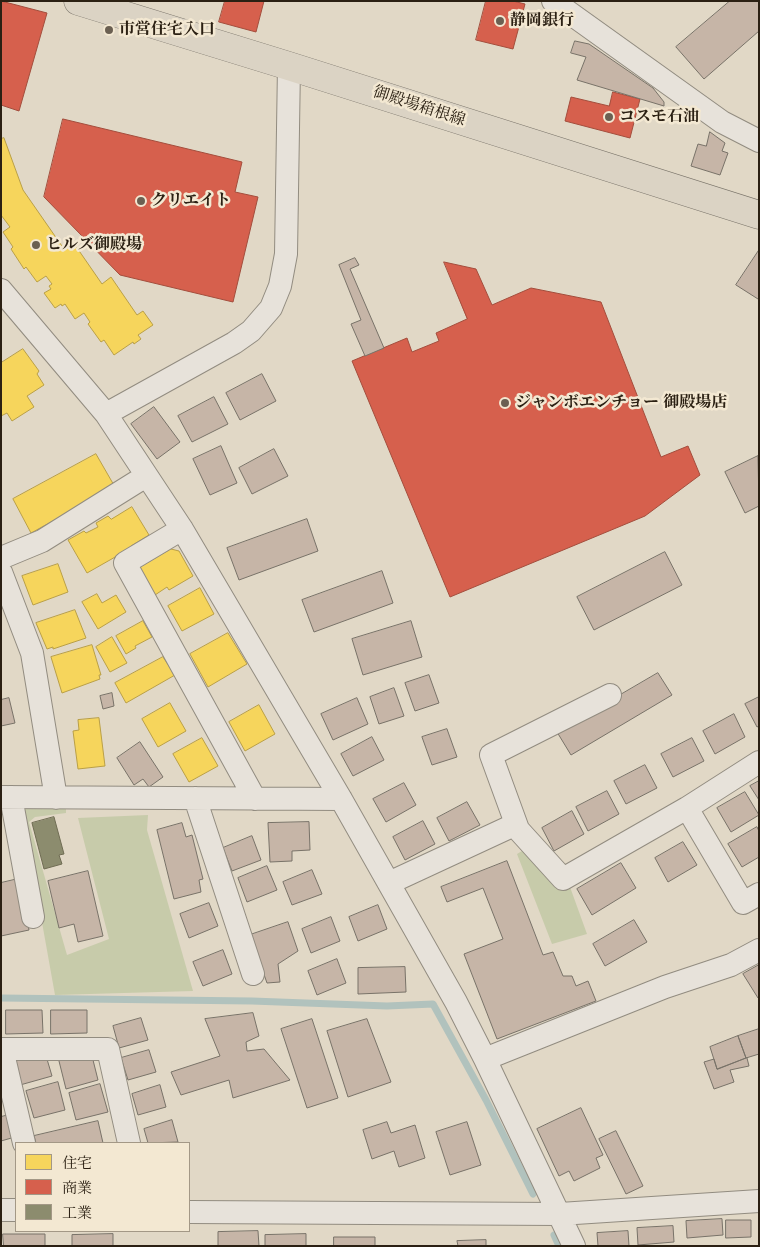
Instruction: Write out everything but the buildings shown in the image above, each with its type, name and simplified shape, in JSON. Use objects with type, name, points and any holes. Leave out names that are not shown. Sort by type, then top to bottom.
[{"type":"main road","name":"御殿場箱根線","points":[[78,1],[759,215]]},
{"type":"street","points":[[554,1],[722,122],[759,141]]},
{"type":"street","points":[[106,414],[234,342],[251,331],[271,308],[280,286],[286,254],[289,66]]},
{"type":"street","points":[[4,297],[106,414],[182,529],[341,799],[456,1002],[574,1246]]},
{"type":"street","points":[[1,558],[42,541],[146,476]]},
{"type":"street","points":[[182,529],[125,563],[255,798]]},
{"type":"street","points":[[1,572],[32,653],[56,798]]},
{"type":"street","points":[[518,829],[490,755],[610,695]]},
{"type":"street","points":[[389,883],[514,825],[564,879],[687,808],[759,762]]},
{"type":"street","points":[[33,917],[6,797],[341,799]]},
{"type":"street","points":[[195,798],[253,974]]},
{"type":"street","points":[[687,808],[743,903],[759,894]]},
{"type":"street","points":[[485,1059],[665,987],[731,965],[759,950]]},
{"type":"street","points":[[24,1142],[2,1049],[108,1049],[128,1142]]},
{"type":"street","points":[[190,1212],[560,1214],[759,1201]]},
{"type":"street","points":[[1,1210],[15,1210]]},
{"type":"green space","points":[[21,805],[66,807],[66,813],[35,817],[29,822],[67,955],[109,939],[78,818],[148,815],[147,830],[193,991],[55,995]]},
{"type":"green space","points":[[527,848],[558,890],[570,887],[587,934],[552,944],[517,854]]},
{"type":"waterway","points":[[1,998],[252,1001],[387,1006],[433,1004],[486,1100],[533,1194]]},
{"type":"waterway","points":[[554,1235],[559,1246]]},
{"type":"place","name":"静岡銀行","points":[[500,21]]},
{"type":"place","name":"市営住宅入口","points":[[109,30]]},
{"type":"place","name":"コスモ石油","points":[[609,117]]},
{"type":"place","name":"クリエイト","points":[[141,201]]},
{"type":"place","name":"ヒルズ御殿場","points":[[36,245]]},
{"type":"place","name":"ジャンボエンチョー 御殿場店","points":[[505,403]]}]
